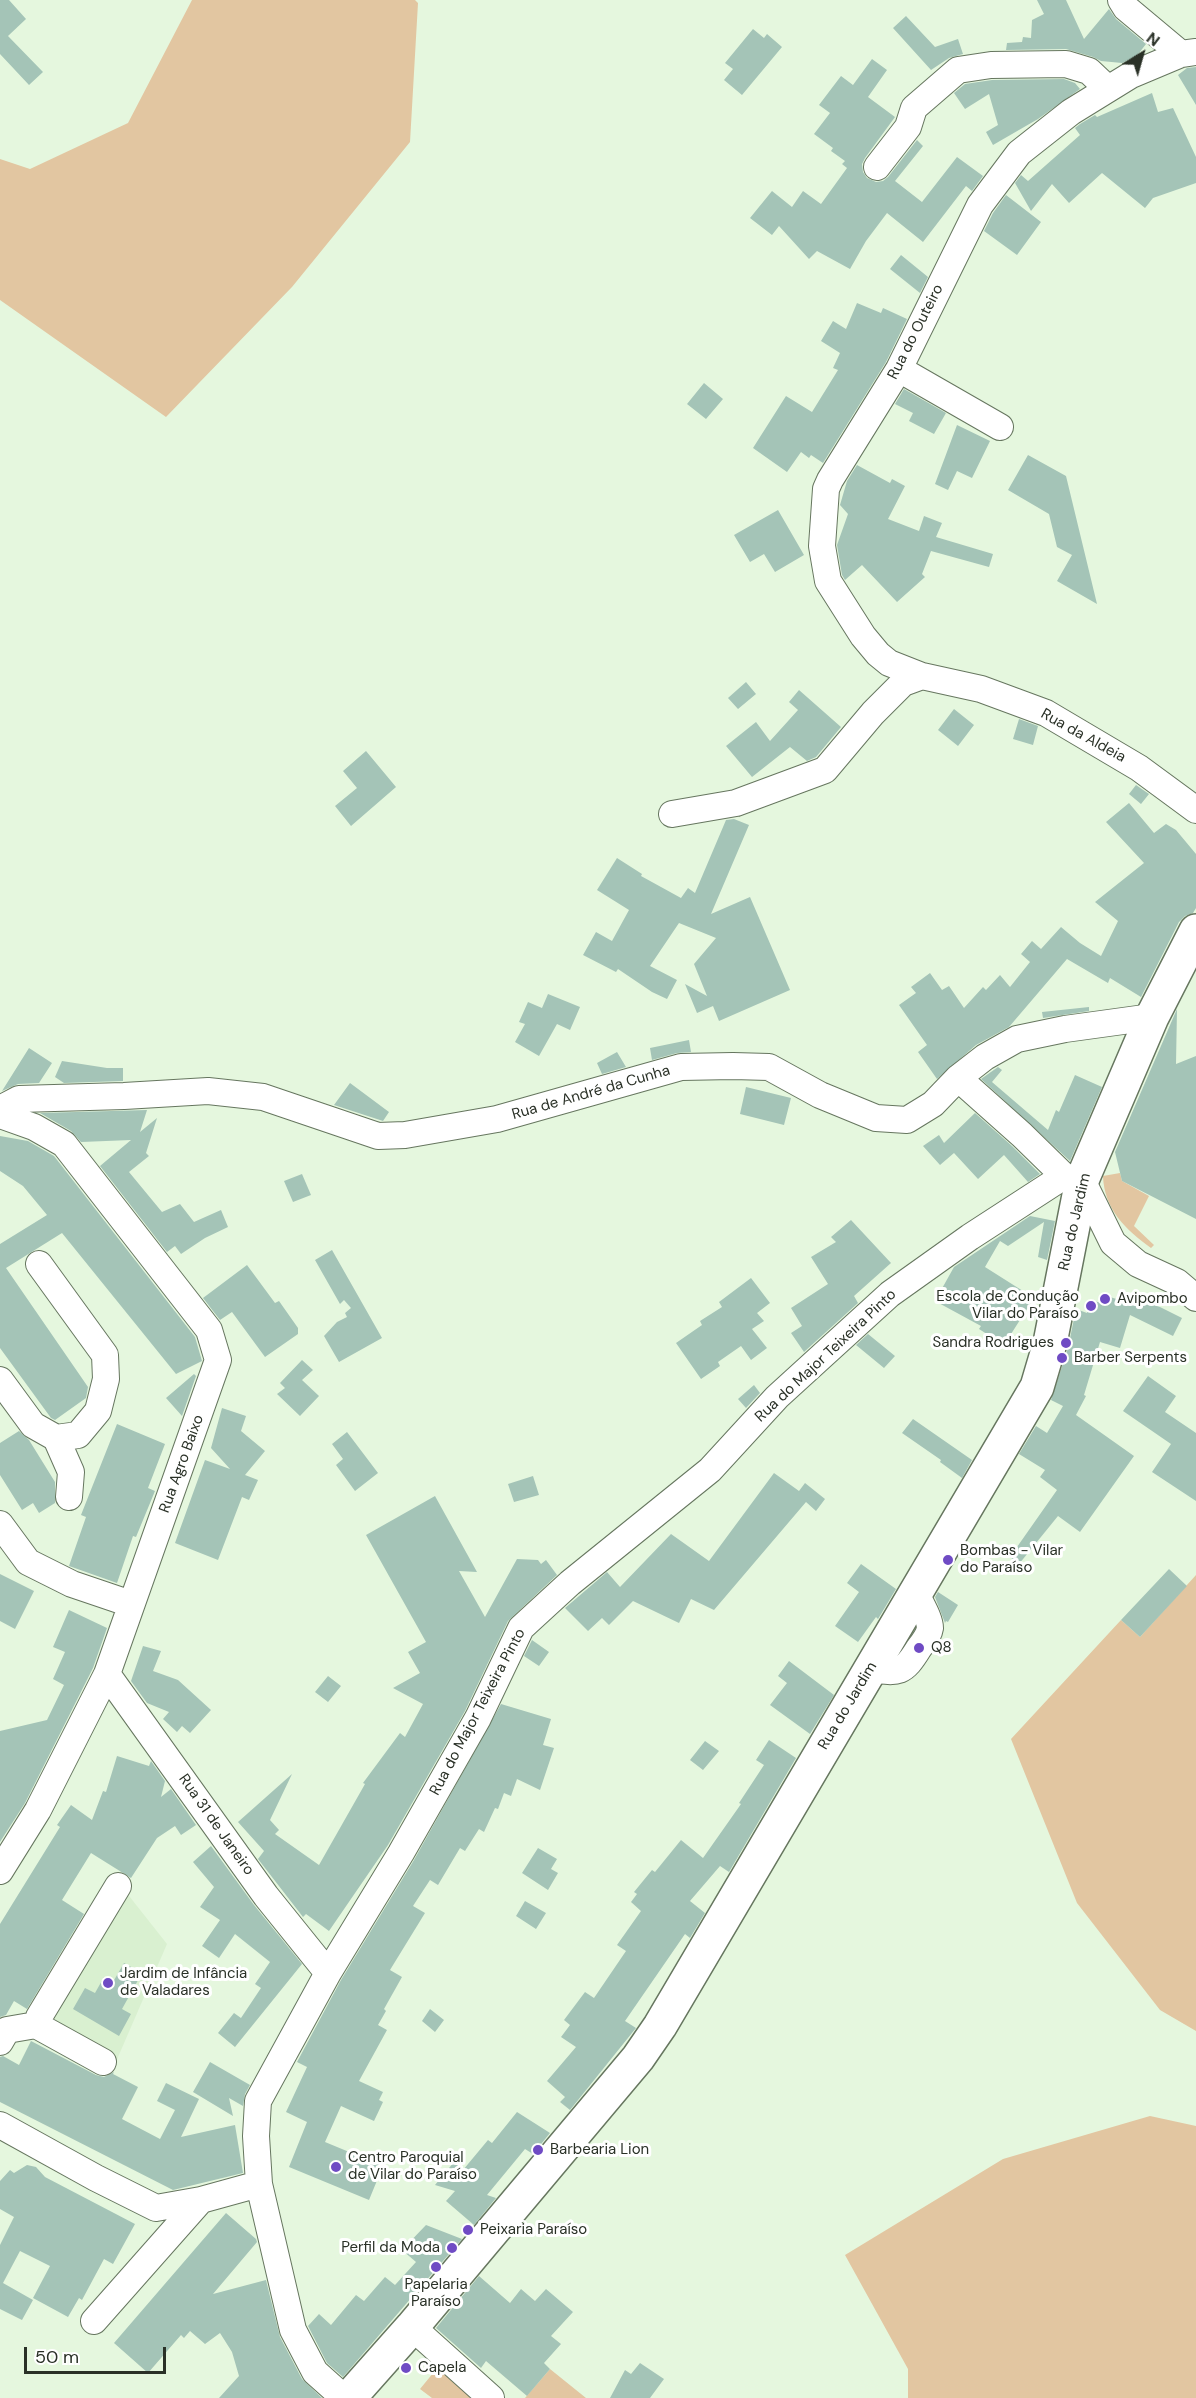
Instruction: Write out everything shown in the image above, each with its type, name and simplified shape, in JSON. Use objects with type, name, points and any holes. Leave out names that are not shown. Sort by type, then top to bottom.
[{"type":"main road","name":"Rua do Jardim","points":[[349,2398],[412,2327],[638,2058],[660,2026],[1037,1388],[1050,1343],[1073,1178],[1196,932]]},
{"type":"street","points":[[1121,0],[1126,8],[1189,53]]},
{"type":"street","name":"Rua do Outeiro","points":[[922,676],[889,663],[863,636],[828,581],[822,546],[826,489],[899,369],[980,205],[1019,153],[1071,112],[1131,75],[1189,53]]},
{"type":"street","points":[[877,167],[908,127],[914,108],[958,70],[991,65],[1066,64],[1089,71],[1108,89]]},
{"type":"street","points":[[899,369],[1000,427]]},
{"type":"street","points":[[672,814],[736,803],[825,770],[873,713],[903,683],[922,676]]},
{"type":"street","name":"Rua da Aldeia","points":[[922,676],[981,689],[1046,713],[1139,768],[1196,810]]},
{"type":"street","name":"Rua de André da Cunha","points":[[0,1109],[19,1099],[208,1091],[263,1097],[378,1136],[405,1135],[497,1119],[681,1067],[733,1066],[769,1067],[820,1095],[876,1118],[907,1120],[933,1104],[958,1078],[985,1057],[1017,1039],[1065,1029],[1152,1017]]},
{"type":"street","points":[[958,1078],[1073,1178],[1113,1243],[1138,1264],[1177,1282],[1196,1298]]},
{"type":"street","name":"Rua Agro Baixo","points":[[0,1115],[34,1127],[64,1144],[209,1330],[218,1360],[107,1674],[38,1810],[0,1871]]},
{"type":"street","name":"Rua do Major Teixeira Pinto","points":[[344,2398],[315,2372],[293,2330],[259,2184],[256,2136],[258,2101],[328,1973],[401,1853],[477,1718],[521,1628],[570,1583],[710,1470],[777,1397],[890,1294],[970,1237],[1073,1178]]},
{"type":"street","points":[[39,1264],[105,1355],[106,1379],[98,1411],[78,1435],[56,1438]]},
{"type":"street","points":[[0,1380],[33,1425],[56,1438],[71,1472],[69,1497]]},
{"type":"street","points":[[0,1524],[28,1562],[72,1584],[131,1604]]},
{"type":"street","name":"Rua 31 de Janeiro","points":[[107,1674],[266,1896],[328,1973]]},
{"type":"street","points":[[36,2025],[118,1886]]},
{"type":"street","points":[[0,2042],[7,2030],[36,2025],[103,2062]]},
{"type":"street","points":[[0,2125],[156,2208],[201,2200],[259,2184]]},
{"type":"street","points":[[94,2321],[201,2200]]},
{"type":"street","points":[[412,2327],[490,2398]]},
{"type":"shaded area","points":[[192,0],[415,0],[418,3],[410,142],[292,287],[166,417],[0,300],[0,159],[30,169],[128,123]]},
{"type":"shaded area","points":[[1120,1173],[1122,1181],[1149,1196],[1134,1226],[1154,1245],[1151,1248],[1125,1226],[1107,1199],[1103,1176]]},
{"type":"shaded area","points":[[1196,1575],[1196,2031],[1160,2010],[1077,1903],[1011,1739],[1121,1620],[1140,1637]]},
{"type":"shaded area","name":"Jardim de Infância de Valadares","points":[[122,1887],[167,1944],[115,2064],[41,2022]]},
{"type":"shaded area","points":[[1150,2116],[1196,2126],[1196,2398],[908,2398],[908,2369],[845,2255],[1003,2159]]},
{"type":"shaded area","points":[[443,2361],[484,2398],[432,2398],[420,2389]]},
{"type":"shaded area","points":[[550,2369],[586,2398],[525,2398]]},
{"type":"building","points":[[0,0],[9,0],[26,19],[8,36],[43,72],[29,85],[0,54]]},
{"type":"building","points":[[1037,0],[1066,0],[1084,39],[1109,9],[1116,19],[1146,44],[1136,57],[1122,63],[1101,61],[1066,49],[1006,50],[1007,43],[1022,42],[1023,37],[1031,38],[1032,20],[1044,14]]},
{"type":"building","points":[[906,16],[935,47],[958,39],[963,54],[949,58],[931,70],[893,28]]},
{"type":"building","points":[[753,29],[764,38],[767,34],[782,47],[742,95],[724,80],[733,69],[725,63]]},
{"type":"building","points":[[872,59],[887,70],[868,97],[895,117],[862,164],[867,178],[876,182],[883,181],[917,140],[923,146],[895,181],[922,202],[957,157],[983,176],[972,191],[966,186],[923,242],[887,213],[866,241],[850,269],[817,251],[809,259],[779,226],[772,235],[750,218],[772,191],[792,207],[803,191],[821,204],[847,168],[842,164],[845,161],[831,151],[833,148],[814,134],[830,113],[819,105],[841,76],[853,85]]},
{"type":"building","points":[[1196,67],[1196,105],[1178,75],[1187,68]]},
{"type":"building","points":[[1064,79],[1075,83],[1080,89],[1038,119],[993,145],[986,132],[998,125],[989,94],[965,109],[954,93],[965,84],[992,80]]},
{"type":"building","points":[[1152,93],[1158,112],[1173,108],[1196,157],[1196,183],[1153,198],[1145,208],[1102,173],[1069,203],[1052,184],[1031,211],[1015,183],[1021,175],[1028,181],[1080,135],[1075,128],[1080,124],[1095,115],[1097,117]]},
{"type":"building","points":[[1006,195],[1041,222],[1017,255],[984,231]]},
{"type":"building","points":[[901,255],[928,277],[920,293],[890,269]]},
{"type":"building","points":[[857,303],[881,313],[883,308],[907,319],[886,362],[823,463],[801,452],[787,472],[753,448],[786,396],[812,412],[838,370],[833,368],[840,353],[821,341],[833,321],[846,329]]},
{"type":"building","points":[[704,383],[723,399],[706,419],[687,404]]},
{"type":"building","points":[[904,389],[946,413],[934,434],[909,421],[913,413],[895,404]]},
{"type":"building","points":[[957,425],[990,441],[972,478],[957,471],[948,490],[935,484]]},
{"type":"building","points":[[1028,455],[1066,476],[1097,604],[1057,581],[1072,555],[1057,547],[1049,514],[1008,490]]},
{"type":"building","points":[[857,465],[890,483],[892,479],[905,486],[888,519],[919,531],[924,516],[942,523],[936,537],[993,554],[989,567],[931,551],[922,574],[925,577],[897,602],[862,565],[845,580],[842,575],[837,545],[848,514],[840,505],[847,481]]},
{"type":"building","points":[[778,510],[804,555],[775,572],[764,554],[750,562],[734,535]]},
{"type":"building","points":[[746,682],[756,694],[738,709],[728,698]]},
{"type":"building","points":[[799,690],[841,727],[816,757],[807,761],[790,747],[752,777],[726,746],[756,722],[770,741],[798,710],[789,702]]},
{"type":"building","points":[[954,709],[974,725],[958,746],[938,730]]},
{"type":"building","points":[[1019,719],[1038,726],[1033,745],[1013,739]]},
{"type":"building","points":[[366,751],[396,787],[351,826],[335,806],[357,788],[343,771]]},
{"type":"building","points":[[1136,785],[1149,794],[1141,804],[1129,794]]},
{"type":"building","points":[[1129,803],[1154,833],[1166,824],[1176,830],[1196,854],[1196,908],[1193,913],[1185,916],[1179,922],[1141,997],[1110,978],[1108,983],[1067,959],[1009,1027],[976,1045],[937,1079],[918,1052],[927,1045],[899,1005],[916,993],[911,987],[930,973],[942,990],[949,986],[964,1008],[983,987],[986,990],[1000,975],[1010,987],[1030,962],[1021,954],[1032,941],[1041,949],[1061,927],[1080,943],[1101,956],[1118,921],[1095,902],[1144,863],[1106,822]]},
{"type":"building","points":[[734,819],[749,825],[711,914],[750,897],[790,990],[719,1021],[713,1006],[697,1013],[685,984],[707,996],[694,964],[716,938],[679,923],[650,966],[677,980],[667,999],[652,992],[618,969],[616,972],[583,955],[596,932],[612,941],[629,910],[597,890],[617,858],[642,874],[641,876],[681,898],[688,888],[695,893],[726,820]]},
{"type":"building","points":[[548,994],[580,1007],[570,1030],[557,1024],[539,1056],[515,1042],[525,1024],[519,1022],[528,1002],[542,1008]]},
{"type":"building","points":[[1089,1007],[1089,1011],[1043,1018],[1042,1012]]},
{"type":"building","points":[[1177,1009],[1176,1064],[1196,1056],[1196,1219],[1122,1181],[1115,1152]]},
{"type":"building","points":[[689,1040],[691,1052],[677,1053],[652,1060],[650,1048]]},
{"type":"building","points":[[29,1048],[52,1063],[39,1083],[18,1084],[2,1091]]},
{"type":"building","points":[[617,1052],[626,1067],[602,1074],[597,1063]]},
{"type":"building","points":[[62,1061],[107,1068],[123,1068],[123,1081],[64,1083],[55,1077]]},
{"type":"building","points":[[998,1067],[1002,1070],[992,1082],[1048,1130],[1056,1110],[1059,1112],[1075,1075],[1102,1087],[1070,1161],[981,1079]]},
{"type":"building","points":[[350,1083],[389,1112],[383,1121],[334,1105]]},
{"type":"building","points":[[746,1087],[791,1098],[784,1125],[740,1114]]},
{"type":"building","points":[[147,1110],[140,1132],[157,1118],[146,1153],[149,1156],[129,1172],[162,1212],[180,1204],[194,1222],[221,1210],[228,1227],[205,1238],[181,1254],[175,1246],[167,1252],[100,1166],[131,1140],[81,1142],[71,1131],[40,1113]]},
{"type":"building","points":[[975,1113],[1040,1174],[1028,1182],[1004,1155],[978,1179],[954,1153],[940,1165],[923,1146],[939,1135],[944,1143]]},
{"type":"building","points":[[0,1136],[28,1141],[54,1156],[195,1337],[202,1361],[176,1374],[62,1233],[6,1268],[88,1387],[86,1398],[55,1420],[51,1418],[0,1348],[0,1244],[47,1215],[23,1186],[0,1171]]},
{"type":"building","points":[[302,1174],[311,1195],[293,1202],[284,1181]]},
{"type":"building","points":[[1030,1216],[1055,1221],[1047,1260],[1038,1257],[1044,1222],[1008,1246],[1000,1241],[985,1267],[1034,1298],[1004,1345],[979,1329],[981,1326],[935,1301],[954,1267]]},
{"type":"building","points":[[851,1220],[891,1263],[854,1296],[858,1303],[804,1352],[791,1333],[802,1326],[791,1308],[828,1284],[811,1257],[836,1242],[831,1237]]},
{"type":"building","points":[[332,1250],[382,1338],[339,1362],[324,1336],[337,1322],[347,1317],[345,1313],[351,1308],[344,1300],[340,1304],[315,1260]]},
{"type":"building","points":[[247,1265],[275,1303],[279,1301],[298,1328],[298,1334],[265,1357],[232,1312],[220,1320],[203,1298]]},
{"type":"building","points":[[751,1278],[770,1303],[757,1313],[764,1321],[752,1329],[767,1348],[751,1360],[741,1346],[718,1362],[720,1366],[701,1379],[676,1343],[702,1325],[700,1321],[722,1307],[719,1302]]},
{"type":"building","points":[[1103,1295],[1120,1300],[1121,1295],[1160,1307],[1182,1318],[1173,1336],[1130,1315],[1120,1348],[1100,1342],[1084,1395],[1086,1396],[1076,1415],[1134,1456],[1080,1532],[1058,1516],[1019,1564],[1010,1557],[1057,1490],[1040,1477],[1045,1470],[1019,1454],[1036,1426],[1047,1433],[1063,1406],[1051,1400],[1068,1348],[1076,1309],[1087,1313],[1091,1300],[1101,1303]]},
{"type":"building","points":[[868,1334],[895,1356],[884,1368],[856,1345]]},
{"type":"building","points":[[302,1360],[313,1370],[302,1380],[319,1396],[300,1416],[277,1394],[285,1388],[280,1383]]},
{"type":"building","points":[[194,1374],[196,1376],[182,1416],[166,1398]]},
{"type":"building","points":[[1148,1376],[1176,1396],[1165,1412],[1196,1433],[1196,1501],[1152,1472],[1171,1444],[1123,1411]]},
{"type":"building","points":[[754,1385],[760,1393],[746,1408],[738,1399]]},
{"type":"building","points":[[222,1408],[246,1416],[241,1431],[265,1451],[245,1475],[258,1480],[249,1500],[242,1497],[218,1560],[175,1543],[205,1460],[230,1469],[211,1448]]},
{"type":"building","points":[[913,1419],[972,1460],[962,1478],[940,1462],[941,1460],[902,1433]]},
{"type":"building","points":[[117,1424],[165,1444],[148,1488],[155,1491],[136,1537],[133,1536],[117,1583],[69,1566],[86,1517],[81,1515]]},
{"type":"building","points":[[19,1431],[29,1440],[55,1482],[55,1503],[39,1513],[33,1503],[22,1510],[0,1475],[0,1443]]},
{"type":"building","points":[[347,1432],[378,1473],[355,1491],[336,1465],[343,1459],[332,1444]]},
{"type":"building","points":[[774,1473],[799,1491],[805,1483],[825,1499],[816,1511],[806,1502],[714,1610],[691,1599],[679,1623],[633,1601],[609,1625],[602,1618],[588,1631],[565,1608],[607,1572],[620,1587],[671,1534],[709,1561]]},
{"type":"building","points":[[533,1476],[539,1495],[514,1502],[508,1484]]},
{"type":"building","points":[[435,1496],[477,1572],[459,1571],[485,1617],[517,1559],[538,1560],[541,1564],[546,1560],[557,1575],[508,1621],[465,1711],[388,1845],[329,1931],[306,1914],[303,1917],[258,1859],[264,1851],[238,1822],[292,1774],[270,1820],[279,1830],[275,1834],[319,1865],[365,1784],[363,1783],[400,1733],[405,1737],[423,1704],[393,1688],[420,1673],[408,1652],[426,1642],[366,1535]]},
{"type":"building","points":[[861,1564],[896,1589],[878,1619],[876,1617],[858,1642],[835,1626],[859,1592],[847,1583]]},
{"type":"building","points":[[1169,1569],[1187,1586],[1140,1637],[1121,1620]]},
{"type":"building","points":[[0,1574],[34,1591],[15,1629],[0,1621]]},
{"type":"building","points":[[938,1592],[958,1605],[948,1622],[945,1623],[935,1597]]},
{"type":"building","points":[[69,1610],[107,1628],[93,1668],[25,1803],[0,1842],[0,1731],[47,1720],[64,1685],[53,1679],[65,1652],[53,1647]]},
{"type":"building","points":[[532,1640],[549,1652],[539,1666],[524,1656]]},
{"type":"building","points":[[143,1646],[161,1651],[153,1671],[178,1680],[211,1710],[190,1733],[182,1726],[177,1732],[163,1719],[169,1712],[147,1703],[131,1681]]},
{"type":"building","points":[[789,1661],[834,1695],[810,1734],[770,1705],[787,1683],[778,1676]]},
{"type":"building","points":[[328,1676],[341,1686],[328,1702],[315,1692]]},
{"type":"building","points":[[501,1704],[551,1719],[543,1745],[554,1748],[540,1790],[517,1779],[511,1796],[504,1793],[498,1809],[495,1808],[484,1832],[479,1829],[465,1851],[460,1848],[438,1885],[430,1880],[413,1906],[425,1913],[390,1970],[402,1977],[378,2025],[387,2030],[359,2081],[383,2092],[379,2100],[383,2102],[374,2121],[341,2106],[325,2142],[383,2166],[369,2200],[289,2167],[307,2122],[286,2112],[307,2067],[297,2062],[341,1980],[414,1860]]},
{"type":"building","points":[[769,1740],[796,1758],[729,1872],[720,1866],[690,1901],[705,1913],[690,1938],[685,1934],[625,2021],[636,2028],[570,2110],[560,2102],[565,2097],[547,2081],[576,2047],[561,2037],[570,2025],[564,2020],[585,1992],[594,1998],[626,1951],[617,1945],[641,1911],[631,1902],[637,1894],[634,1892],[652,1870],[655,1872],[681,1840],[703,1858],[741,1804],[739,1803],[764,1765],[756,1760]]},
{"type":"building","points":[[705,1741],[719,1751],[703,1770],[690,1760]]},
{"type":"building","points":[[117,1756],[149,1766],[151,1761],[165,1781],[161,1797],[171,1789],[196,1825],[181,1835],[175,1826],[157,1838],[131,1878],[91,1853],[62,1900],[84,1914],[27,2009],[14,2001],[6,2015],[0,2017],[0,1924],[60,1827],[57,1825],[71,1805],[92,1820],[103,1791],[106,1792]]},
{"type":"building","points":[[211,1846],[254,1905],[302,1964],[235,2047],[218,2033],[234,2013],[241,2018],[261,1988],[255,1984],[270,1962],[235,1934],[219,1958],[202,1946],[220,1920],[200,1907],[214,1887],[193,1862]]},
{"type":"building","points":[[538,1848],[557,1859],[551,1869],[558,1873],[548,1890],[522,1873]]},
{"type":"building","points":[[525,1901],[546,1913],[536,1929],[516,1916]]},
{"type":"building","points":[[124,1963],[142,1973],[122,2009],[131,2014],[119,2036],[73,2009],[85,1988],[95,1993],[104,1977],[113,1982]]},
{"type":"building","points":[[430,2009],[444,2020],[435,2032],[422,2021]]},
{"type":"building","points":[[31,2041],[96,2075],[104,2077],[114,2072],[113,2074],[138,2087],[122,2119],[160,2139],[175,2110],[157,2101],[166,2083],[199,2099],[181,2137],[235,2125],[243,2173],[173,2190],[0,2102],[0,2057],[3,2056],[19,2065]]},
{"type":"building","points":[[210,2062],[250,2085],[245,2094],[243,2106],[229,2098],[233,2116],[193,2092]]},
{"type":"building","points":[[517,2112],[550,2133],[533,2154],[525,2149],[487,2195],[496,2198],[474,2225],[446,2201],[455,2191],[435,2185],[454,2162],[463,2170],[488,2140],[492,2143]]},
{"type":"building","points":[[27,2165],[36,2167],[45,2177],[135,2224],[113,2264],[104,2259],[82,2300],[79,2298],[68,2317],[33,2298],[50,2266],[20,2251],[3,2283],[33,2300],[22,2320],[0,2309],[0,2245],[14,2217],[0,2209],[0,2181],[10,2170],[14,2173]]},
{"type":"building","points":[[226,2213],[257,2242],[213,2294],[266,2280],[280,2337],[302,2379],[322,2398],[219,2398],[239,2376],[232,2352],[220,2333],[205,2344],[190,2331],[184,2338],[181,2335],[148,2373],[114,2343]]},
{"type":"building","points":[[426,2225],[462,2239],[343,2377],[327,2363],[308,2326],[319,2314],[331,2325],[356,2295],[364,2301],[385,2277],[395,2285],[416,2262],[402,2250]]},
{"type":"building","points":[[479,2276],[510,2303],[521,2289],[535,2301],[546,2289],[573,2312],[551,2336],[561,2344],[544,2363],[550,2369],[527,2396],[486,2361],[481,2368],[436,2328]]},
{"type":"building","points":[[640,2363],[664,2379],[650,2398],[610,2398],[625,2370],[631,2374]]},
{"type":"place","name":"Avipombo","points":[[1105,1299]]},
{"type":"place","name":"Escola de Condução Vilar do Paraíso","points":[[1091,1306]]},
{"type":"place","name":"Sandra Rodrigues","points":[[1066,1343]]},
{"type":"place","name":"Barber Serpents","points":[[1062,1358]]},
{"type":"place","name":"Bombas - Vilar do Paraíso","points":[[948,1560]]},
{"type":"place","name":"Q8","points":[[919,1648]]},
{"type":"place","name":"Jardim de Infância de Valadares","points":[[108,1983]]},
{"type":"place","name":"Barbearia Lion","points":[[538,2150]]},
{"type":"place","name":"Centro Paroquial de Vilar do Paraíso","points":[[336,2167]]},
{"type":"place","name":"Peixaria Paraíso","points":[[468,2230]]},
{"type":"place","name":"Perfil da Moda","points":[[452,2248]]},
{"type":"place","name":"Papelaria Paraíso","points":[[436,2267]]},
{"type":"place","name":"Capela","points":[[406,2368]]}]
